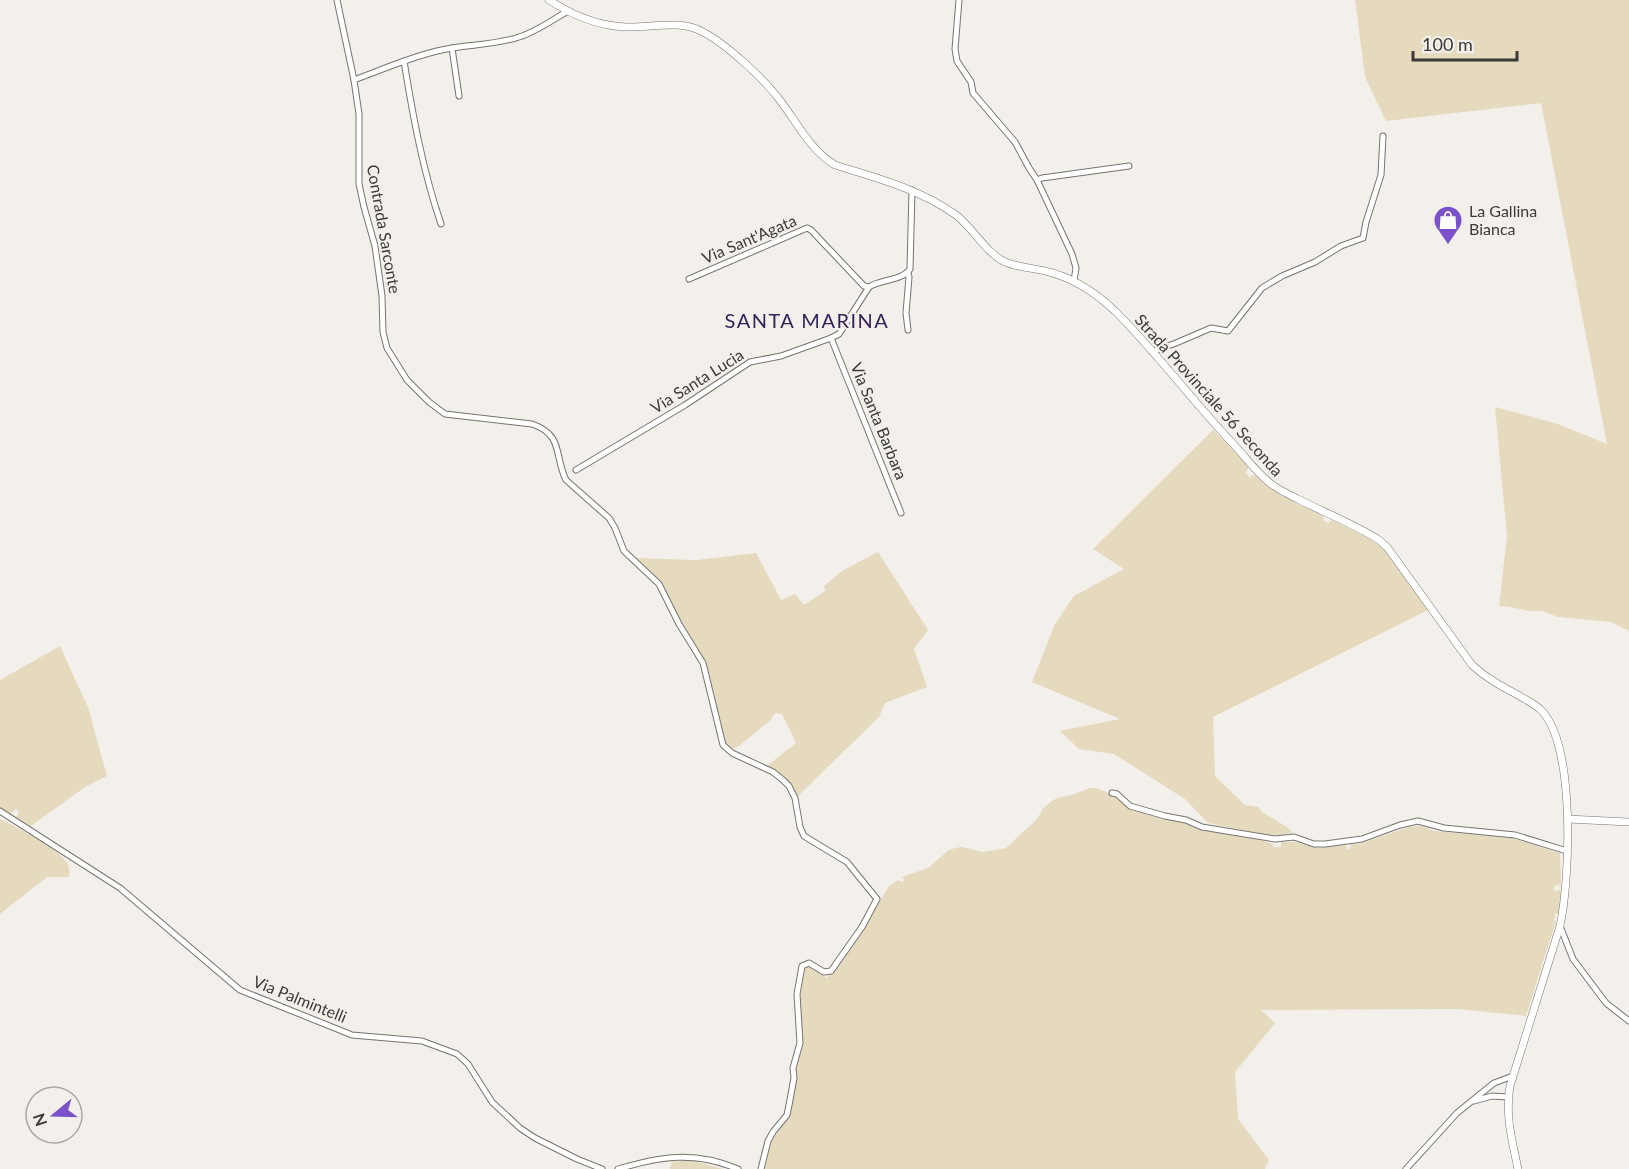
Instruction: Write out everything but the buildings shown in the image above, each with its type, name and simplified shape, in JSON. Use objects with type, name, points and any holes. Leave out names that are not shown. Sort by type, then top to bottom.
[{"type":"street","name":"Contrada Sarconte","points":[[337,0],[359,114],[360,184],[380,276],[383,332],[392,358],[407,380],[445,414],[532,424],[551,435],[557,445],[566,480],[613,523],[624,551],[659,584],[679,624],[699,656],[723,745],[732,753],[773,772],[783,780],[795,798],[800,827],[804,836],[847,862],[877,899],[862,927],[831,971],[824,972],[809,963],[802,966],[797,994],[800,1043],[793,1068],[794,1078],[787,1115],[768,1140],[761,1169]]},
{"type":"street","name":"Strada Provinciale 56 Seconda","points":[[549,0],[587,19],[615,27],[681,26],[692,27],[702,32],[717,41],[764,82],[826,159],[835,165],[912,190],[960,218],[997,257],[1074,281],[1099,298],[1152,352],[1266,480],[1282,491],[1379,540],[1387,547],[1472,665],[1490,680],[1541,710],[1554,730],[1565,771],[1567,851],[1564,907],[1560,926],[1513,1076],[1507,1103],[1518,1169]]},
{"type":"street","points":[[959,0],[955,49],[957,61],[971,82],[973,93],[1015,142],[1037,180],[1072,254],[1076,268],[1074,281]]},
{"type":"street","points":[[354,80],[439,50],[500,42],[527,35],[568,11]]},
{"type":"street","points":[[452,48],[459,96]]},
{"type":"street","points":[[404,61],[421,157],[441,224]]},
{"type":"street","points":[[1152,352],[1211,328],[1228,331],[1262,288],[1282,276],[1315,262],[1341,246],[1363,238],[1381,175],[1383,136]]},
{"type":"street","points":[[1037,180],[1129,166]]},
{"type":"street","points":[[908,330],[906,313],[910,269],[912,190]]},
{"type":"street","name":"Via Sant'Agata","points":[[688,279],[807,228],[864,285],[869,287]]},
{"type":"street","points":[[831,339],[839,334],[869,287],[874,283],[908,273]]},
{"type":"street","name":"Via Santa Lucia","points":[[576,470],[686,405],[750,362],[781,356],[831,339]]},
{"type":"street","name":"Via Santa Barbara","points":[[831,339],[901,513]]},
{"type":"street","points":[[1113,793],[1130,806],[1165,816],[1186,819],[1202,827],[1270,839],[1294,837],[1314,844],[1325,844],[1362,839],[1418,821],[1444,828],[1515,836],[1567,851]]},
{"type":"street","name":"Via Palmintelli","points":[[0,811],[120,888],[240,990],[352,1035],[422,1041],[457,1054],[468,1064],[492,1102],[520,1128],[541,1141],[602,1169]]},
{"type":"street","points":[[1567,819],[1629,822]]},
{"type":"street","points":[[1560,926],[1574,959],[1606,1003],[1629,1021]]},
{"type":"street","points":[[1406,1169],[1457,1113],[1494,1083],[1513,1076]]},
{"type":"street","points":[[1470,1103],[1492,1096],[1508,1097]]},
{"type":"street","points":[[618,1169],[650,1160],[683,1157],[695,1157],[738,1169]]},
{"type":"shaded area","points":[[1355,0],[1629,0],[1629,631],[1611,622],[1558,617],[1542,611],[1499,606],[1507,536],[1495,407],[1558,424],[1607,444],[1541,103],[1386,121],[1365,77]]},
{"type":"shaded area","points":[[1213,430],[1249,466],[1246,473],[1249,477],[1256,474],[1279,494],[1323,516],[1324,521],[1328,523],[1332,520],[1370,539],[1385,550],[1428,610],[1213,717],[1215,776],[1245,805],[1258,807],[1262,812],[1290,829],[1292,833],[1272,836],[1208,823],[1185,799],[1114,754],[1079,749],[1060,731],[1120,719],[1032,682],[1055,624],[1074,596],[1124,569],[1093,549]]},
{"type":"shaded area","points":[[878,552],[928,630],[914,649],[927,687],[885,703],[879,717],[797,797],[784,779],[768,765],[796,743],[782,714],[773,715],[772,719],[739,746],[731,749],[723,742],[707,671],[661,584],[634,558],[696,560],[756,553],[781,600],[795,594],[804,605],[825,591],[824,586],[842,571]]},
{"type":"shaded area","points":[[60,646],[90,712],[107,776],[85,787],[31,826],[16,817],[19,812],[16,809],[11,813],[0,809],[0,680]]},
{"type":"shaded area","points":[[1096,788],[1118,797],[1130,809],[1186,822],[1194,827],[1254,838],[1273,844],[1273,847],[1281,847],[1281,842],[1296,842],[1317,848],[1346,845],[1347,850],[1350,849],[1351,844],[1362,843],[1409,827],[1422,826],[1434,831],[1512,838],[1560,853],[1561,884],[1554,886],[1554,891],[1561,890],[1559,914],[1555,914],[1554,920],[1556,921],[1526,1016],[1458,1009],[1261,1010],[1275,1023],[1235,1072],[1238,1119],[1269,1160],[1265,1169],[765,1169],[771,1142],[791,1111],[796,1079],[795,1068],[802,1042],[799,995],[805,967],[811,966],[827,978],[864,928],[889,886],[898,880],[901,882],[905,880],[902,877],[928,868],[949,850],[955,848],[962,847],[983,852],[1006,848],[1035,821],[1042,809],[1053,800]]},
{"type":"shaded area","points":[[0,819],[28,833],[59,854],[69,867],[69,877],[47,877],[0,914]]},
{"type":"shaded area","points":[[689,1160],[723,1169],[670,1169],[672,1162]]},
{"type":"place","name":"La Gallina Bianca","points":[[1448,246]]},
{"type":"district","name":"SANTA MARINA","points":[[807,321]]}]
